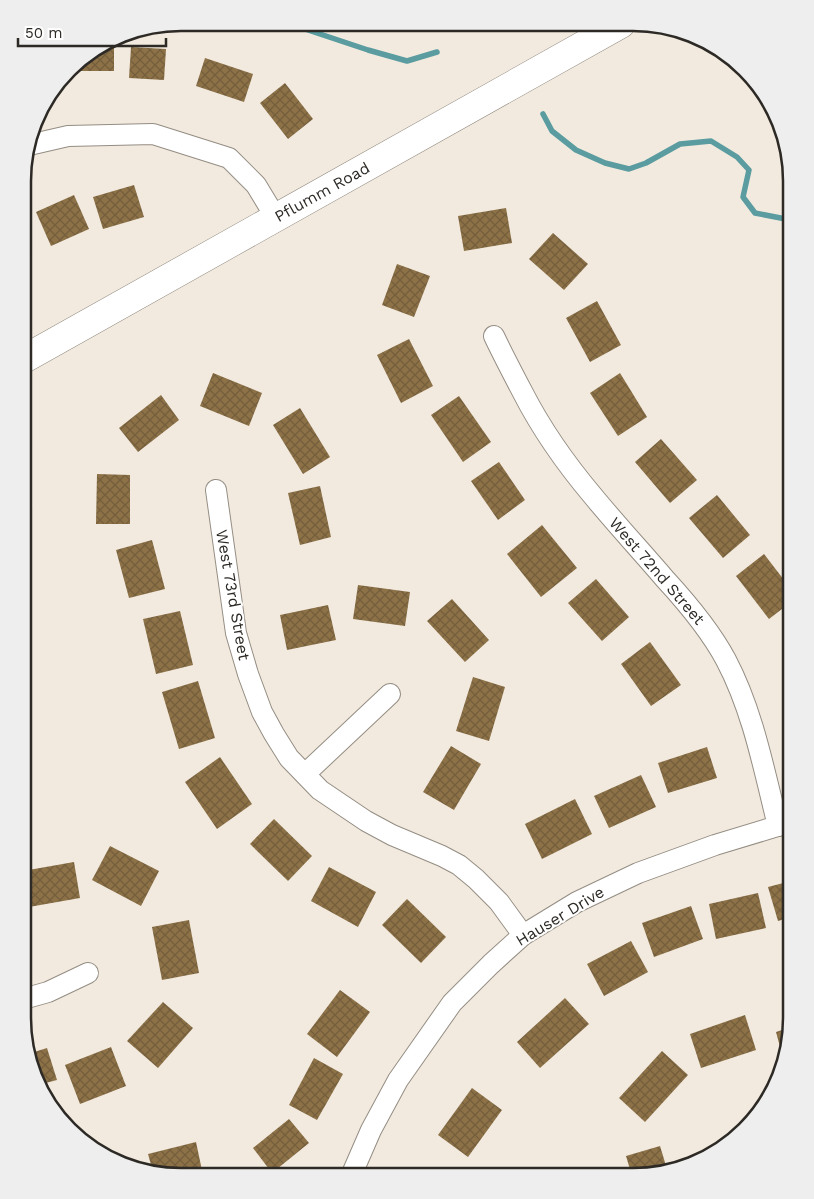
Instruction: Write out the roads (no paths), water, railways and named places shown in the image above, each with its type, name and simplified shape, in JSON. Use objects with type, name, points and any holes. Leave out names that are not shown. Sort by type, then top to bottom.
[{"type":"main road","name":"Pflumm Road","points":[[31,355],[609,31]]},
{"type":"street","points":[[36,143],[68,136],[153,134],[229,158],[256,185],[276,218]]},
{"type":"street","name":"West 72nd Street","points":[[494,336],[523,394],[566,462],[709,631],[722,653],[742,696],[782,819]]},
{"type":"street","name":"West 73rd Street","points":[[216,490],[236,633],[262,712],[289,758],[320,790],[366,821],[460,866],[499,902],[523,935]]},
{"type":"street","points":[[305,774],[390,694]]},
{"type":"street","name":"Hauser Drive","points":[[354,1168],[371,1130],[398,1080],[452,1003],[523,935],[577,902],[638,873],[714,845],[782,825]]},
{"type":"street","points":[[31,997],[48,992],[88,973]]},
{"type":"waterway","points":[[311,31],[407,61],[437,52]]},
{"type":"waterway","points":[[543,114],[552,131],[576,150],[605,163],[629,169],[646,163],[680,144],[711,141],[737,157],[749,170],[743,197],[755,213],[783,218]]}]
